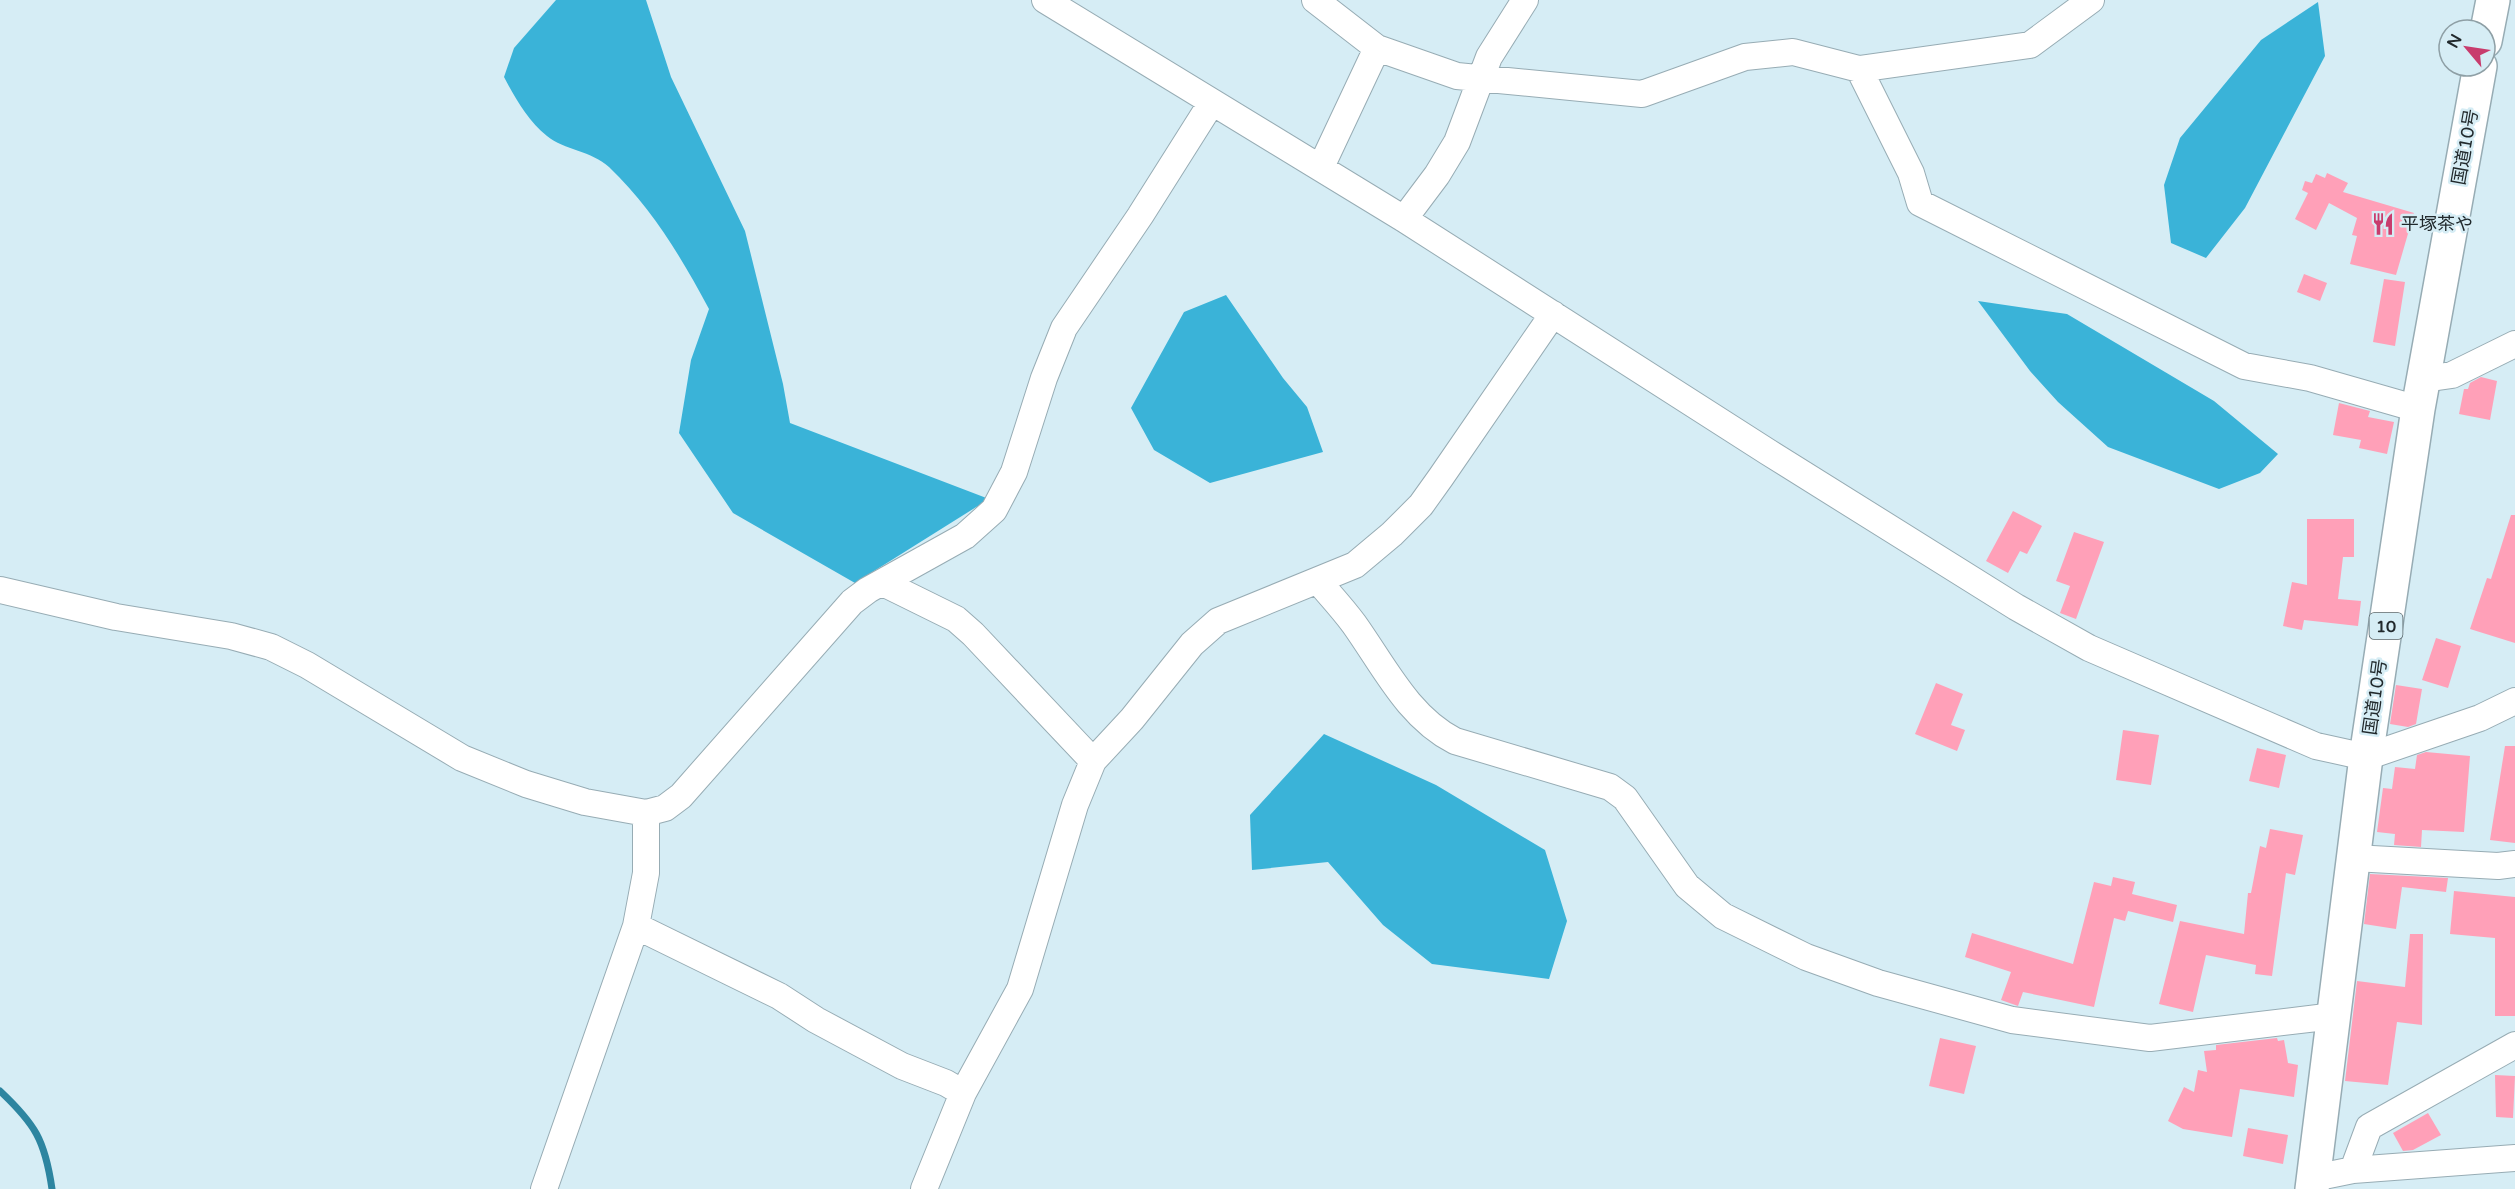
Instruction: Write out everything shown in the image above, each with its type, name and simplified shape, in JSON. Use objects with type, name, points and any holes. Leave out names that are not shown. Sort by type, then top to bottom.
[{"type":"highway","points":[[2489,18],[2493,0]]},
{"type":"highway","name":"国道10号","points":[[2313,1183],[2366,757],[2421,394],[2478,78]]},
{"type":"street","points":[[1046,0],[1321,167],[2016,607],[2089,648],[2316,746],[2366,757],[2480,718],[2515,701]]},
{"type":"street","points":[[1315,0],[1377,48],[1457,76],[1642,94],[1745,57],[1793,52],[1859,69],[2030,45],[2091,0]]},
{"type":"street","points":[[1404,219],[1437,175],[1457,142],[1489,57],[1525,0]]},
{"type":"street","points":[[1321,167],[1377,48]]},
{"type":"street","points":[[1859,69],[1911,173],[1920,204],[2244,366],[2421,394],[2452,375],[2515,344]]},
{"type":"street","points":[[0,590],[116,617],[231,636],[271,647],[307,665],[462,758],[536,787],[585,802],[646,813],[665,808],[681,796],[852,602],[965,536],[994,510],[1014,472],[1044,378],[1064,328],[1140,216],[1212,102]]},
{"type":"street","points":[[924,1189],[963,1093],[1002,1027],[1020,989],[1075,805],[1093,761],[1132,719],[1192,644],[1218,621],[1355,565],[1420,505],[1553,314]]},
{"type":"street","points":[[1318,581],[1352,621],[1411,707],[1435,731],[1455,741],[1610,787],[1625,798],[1687,886],[1723,916],[1806,957],[1878,983],[2012,1020],[2150,1038],[2334,1016]]},
{"type":"street","points":[[883,583],[956,619],[973,633],[1093,761]]},
{"type":"street","points":[[544,1189],[636,926],[646,873],[646,813]]},
{"type":"street","points":[[2354,858],[2498,866],[2515,864]]},
{"type":"street","points":[[636,926],[779,996],[816,1020],[902,1066],[946,1083],[963,1093]]},
{"type":"street","points":[[2353,1170],[2369,1127],[2515,1045]]},
{"type":"street","points":[[2313,1183],[2353,1170],[2515,1158]]},
{"type":"shaded area","points":[[556,0],[646,0],[671,77],[745,231],[783,384],[790,423],[989,499],[855,583],[733,513],[679,433],[691,360],[709,309],[665,234],[639,199],[609,167],[595,157],[554,141],[540,130],[522,109],[504,77],[514,48]]},
{"type":"shaded area","points":[[2318,2],[2325,56],[2245,208],[2206,258],[2171,243],[2164,185],[2180,138],[2261,40]]},
{"type":"shaded area","points":[[1226,295],[1283,378],[1307,407],[1323,452],[1210,483],[1154,450],[1131,408],[1184,312]]},
{"type":"shaded area","points":[[1978,301],[2067,314],[2214,401],[2278,454],[2260,473],[2219,489],[2108,447],[2058,402],[2030,371]]},
{"type":"shaded area","points":[[1324,734],[1436,785],[1545,850],[1567,921],[1549,979],[1432,964],[1383,925],[1328,862],[1252,870],[1250,815]]},
{"type":"building","points":[[2327,173],[2348,183],[2343,192],[2414,213],[2396,275],[2350,264],[2357,236],[2352,235],[2357,218],[2329,203],[2316,230],[2295,219],[2308,193],[2302,190],[2305,181],[2312,183],[2316,174],[2325,178]]},
{"type":"building","points":[[2304,274],[2327,283],[2320,301],[2297,292]]},
{"type":"building","points":[[2384,279],[2405,282],[2395,346],[2373,342]]},
{"type":"building","points":[[2481,377],[2497,381],[2490,420],[2459,414],[2464,389],[2468,389],[2470,383]]},
{"type":"building","points":[[2339,403],[2370,411],[2368,417],[2394,422],[2387,454],[2359,448],[2361,440],[2333,435]]},
{"type":"building","points":[[2013,511],[2042,526],[2027,554],[2020,551],[2008,573],[1986,561]]},
{"type":"building","points":[[2511,515],[2515,515],[2515,643],[2470,629],[2487,578],[2491,579]]},
{"type":"building","points":[[2307,519],[2354,519],[2354,557],[2343,557],[2338,599],[2361,601],[2358,626],[2304,620],[2302,630],[2283,626],[2292,582],[2307,585]]},
{"type":"building","points":[[2074,532],[2104,542],[2076,619],[2060,613],[2070,586],[2056,581]]},
{"type":"building","points":[[2436,638],[2461,646],[2448,688],[2422,680]]},
{"type":"building","points":[[1936,683],[1963,694],[1951,725],[1965,730],[1957,751],[1915,734]]},
{"type":"building","points":[[2396,685],[2422,689],[2416,724],[2408,727],[2390,724]]},
{"type":"building","points":[[2123,730],[2159,735],[2151,785],[2116,780]]},
{"type":"building","points":[[2505,746],[2515,746],[2515,843],[2490,840]]},
{"type":"building","points":[[2257,748],[2286,755],[2279,788],[2249,781]]},
{"type":"building","points":[[2426,752],[2470,756],[2464,832],[2422,830],[2421,847],[2394,845],[2395,834],[2377,832],[2383,788],[2392,789],[2395,767],[2415,769],[2417,755]]},
{"type":"building","points":[[2270,829],[2303,835],[2295,875],[2286,873],[2272,976],[2255,974],[2256,965],[2206,955],[2193,1012],[2159,1004],[2180,921],[2244,934],[2248,893],[2251,893],[2260,846],[2266,848]]},
{"type":"building","points":[[2370,874],[2448,878],[2446,892],[2402,887],[2396,929],[2364,924]]},
{"type":"building","points":[[2113,877],[2135,882],[2132,894],[2177,905],[2173,922],[2128,911],[2125,921],[2114,918],[2094,1007],[2023,992],[2018,1006],[2001,1000],[2011,972],[1965,957],[1972,933],[2073,964],[2094,882],[2111,886]]},
{"type":"building","points":[[2454,891],[2515,897],[2515,1016],[2495,1016],[2495,938],[2450,934]]},
{"type":"building","points":[[2410,934],[2423,934],[2422,1025],[2397,1022],[2388,1085],[2345,1081],[2357,981],[2405,987]]},
{"type":"building","points":[[1940,1038],[1976,1046],[1964,1094],[1929,1086]]},
{"type":"building","points":[[2277,1038],[2278,1041],[2284,1040],[2288,1063],[2298,1065],[2294,1097],[2240,1089],[2232,1137],[2183,1129],[2168,1121],[2184,1087],[2194,1092],[2198,1070],[2207,1072],[2204,1051],[2216,1050],[2216,1045]]},
{"type":"building","points":[[2495,1075],[2515,1076],[2513,1118],[2496,1117]]},
{"type":"building","points":[[2428,1113],[2441,1135],[2413,1150],[2403,1151],[2393,1133]]},
{"type":"building","points":[[2248,1128],[2288,1135],[2283,1164],[2243,1156]]},
{"type":"waterway","points":[[0,1091],[22,1113],[42,1145],[52,1189]]},
{"type":"place","name":"平塚茶や","points":[[2383,224]]}]
